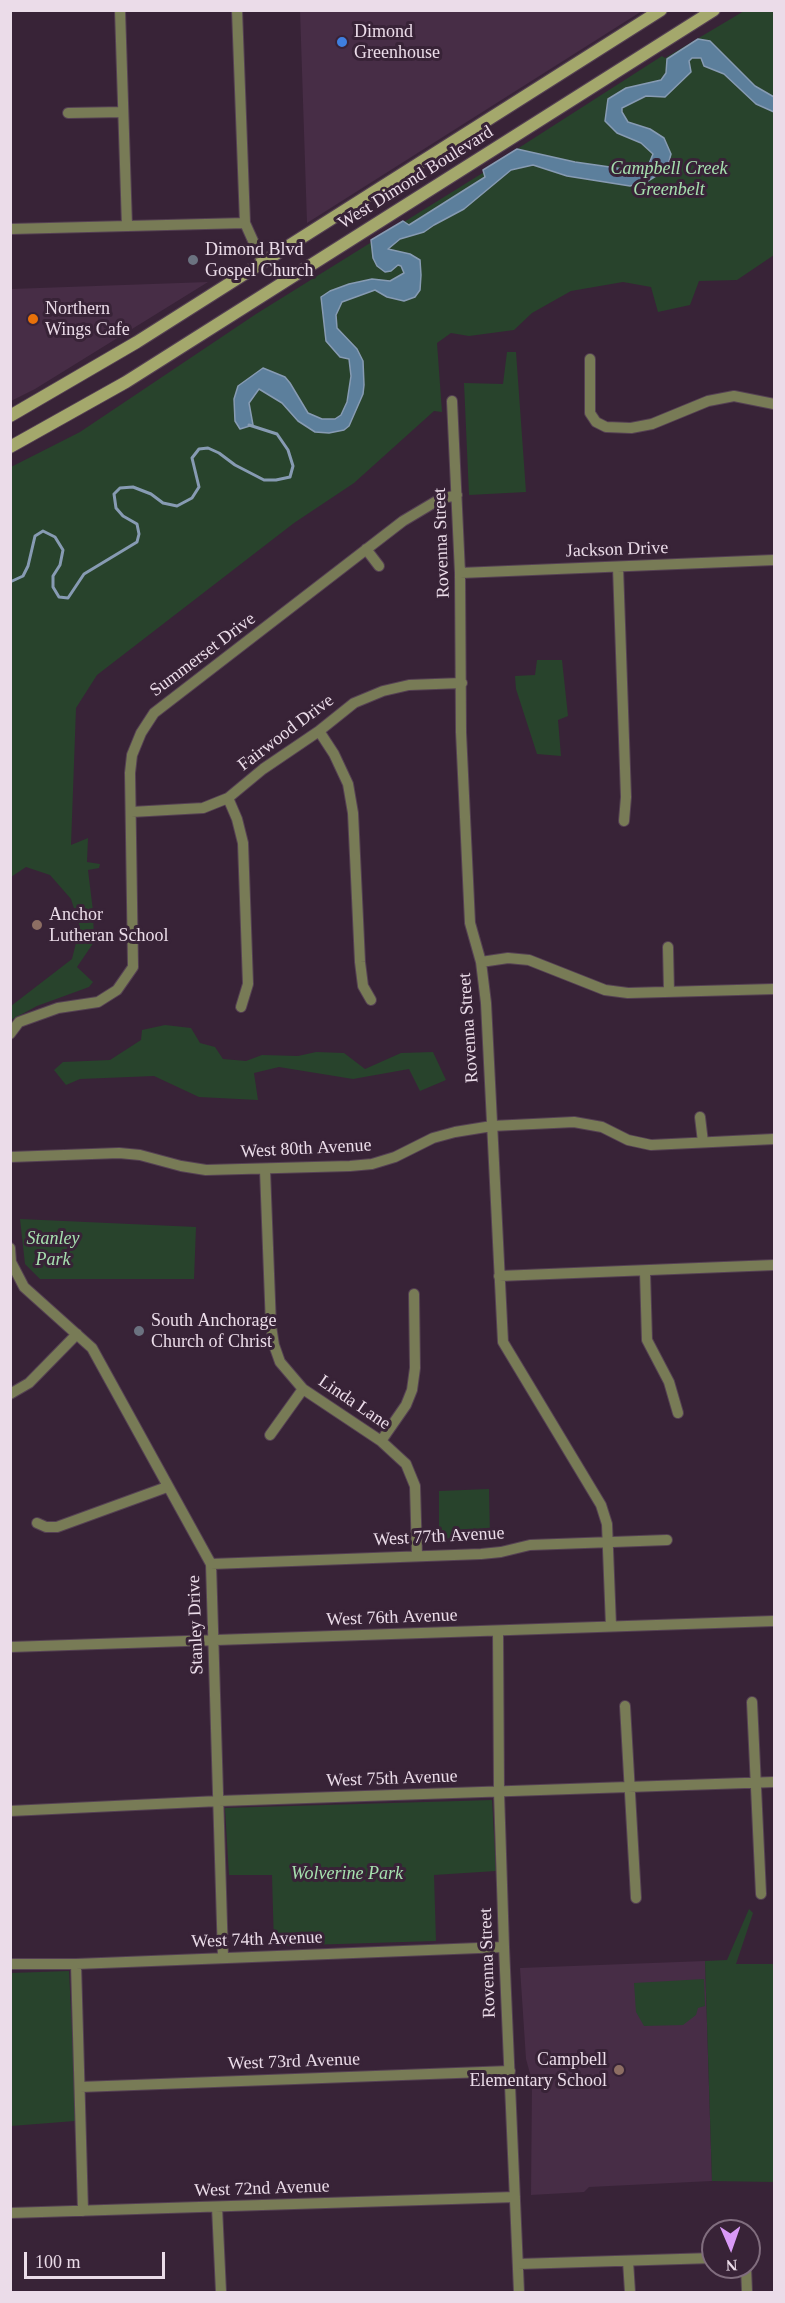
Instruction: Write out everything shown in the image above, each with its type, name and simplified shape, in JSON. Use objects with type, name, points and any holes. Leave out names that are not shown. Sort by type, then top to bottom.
[{"type":"main road","name":"West Dimond Boulevard","points":[[10,416],[111,358],[662,10]]},
{"type":"main road","name":"West Dimond Boulevard","points":[[10,447],[126,382],[714,10]]},
{"type":"street","points":[[120,10],[127,226]]},
{"type":"street","points":[[237,10],[245,223],[263,263]]},
{"type":"street","points":[[68,113],[123,112]]},
{"type":"street","points":[[10,229],[245,223]]},
{"type":"street","points":[[590,359],[590,413],[593,425],[606,428],[631,428],[652,424],[708,400],[734,396],[774,404]]},
{"type":"street","name":"Rovenna Street","points":[[452,400],[460,573],[461,732],[470,923],[482,962],[486,1003],[503,1342],[601,1505],[607,1524],[611,1626]]},
{"type":"street","name":"Summerset Drive","points":[[10,1034],[19,1022],[58,1008],[98,1002],[117,990],[133,967],[130,773],[132,755],[141,733],[154,713],[403,521],[440,499],[457,495]]},
{"type":"street","points":[[366,549],[379,566]]},
{"type":"street","name":"Jackson Drive","points":[[460,573],[774,560]]},
{"type":"street","points":[[618,567],[626,797],[624,821]]},
{"type":"street","name":"Fairwood Drive","points":[[131,812],[203,808],[228,798],[263,769],[354,703],[383,691],[409,686],[462,683]]},
{"type":"street","points":[[319,730],[334,754],[348,784],[353,813],[360,963],[363,986],[371,1000]]},
{"type":"street","points":[[228,798],[237,819],[243,843],[248,984],[241,1006]]},
{"type":"street","points":[[668,947],[669,992]]},
{"type":"street","points":[[482,962],[508,958],[529,960],[605,990],[628,993],[774,989]]},
{"type":"street","points":[[700,1118],[703,1142]]},
{"type":"street","name":"West 80th Avenue","points":[[10,1157],[140,1155],[206,1170],[265,1170],[372,1164],[395,1157],[433,1138],[455,1132],[492,1126],[573,1122],[602,1128],[628,1140],[651,1145],[774,1139]]},
{"type":"street","name":"Linda Lane","points":[[265,1170],[273,1345],[280,1362],[303,1389],[381,1441],[406,1464],[415,1486],[417,1555]]},
{"type":"street","name":"Stanley Drive","points":[[10,1248],[11,1262],[24,1287],[92,1348],[167,1487],[196,1533],[211,1564],[223,1957]]},
{"type":"street","points":[[499,1276],[645,1272],[774,1265]]},
{"type":"street","points":[[645,1272],[647,1340],[669,1382],[678,1413]]},
{"type":"street","points":[[381,1441],[406,1405],[412,1390],[416,1368],[414,1294]]},
{"type":"street","points":[[10,1394],[29,1383],[78,1334]]},
{"type":"street","points":[[270,1435],[303,1389]]},
{"type":"street","points":[[37,1523],[46,1527],[57,1527],[167,1487]]},
{"type":"street","name":"West 77th Avenue","points":[[211,1564],[481,1554],[530,1545],[668,1540]]},
{"type":"street","name":"West 76th Avenue","points":[[10,1647],[774,1621]]},
{"type":"street","name":"Rovenna Street","points":[[498,1631],[499,1792],[519,2292]]},
{"type":"street","points":[[752,1702],[760,1894]]},
{"type":"street","points":[[625,1706],[636,1898]]},
{"type":"street","name":"West 75th Avenue","points":[[10,1811],[774,1782]]},
{"type":"street","name":"West 74th Avenue","points":[[10,1964],[76,1964],[504,1947]]},
{"type":"street","points":[[76,1964],[83,2211]]},
{"type":"street","name":"West 73rd Avenue","points":[[80,2087],[510,2071]]},
{"type":"street","name":"West 72nd Avenue","points":[[10,2213],[515,2197]]},
{"type":"street","points":[[217,2207],[221,2292]]},
{"type":"street","points":[[518,2264],[701,2258]]},
{"type":"street","points":[[628,2261],[630,2292]]},
{"type":"shaded area","points":[[300,10],[642,10],[642,11],[307,223]]},
{"type":"shaded area","points":[[208,282],[35,389],[11,401],[11,289]]},
{"type":"shaded area","name":"Campbell Elementary School","points":[[705,1961],[712,2181],[589,2187],[584,2192],[531,2195],[532,2081],[526,2059],[520,1968]]},
{"type":"green space","name":"Campbell Creek Greenbelt","points":[[744,11],[774,11],[774,255],[737,280],[699,281],[690,305],[658,312],[651,287],[623,282],[571,291],[532,313],[514,330],[469,336],[451,333],[437,343],[442,412],[434,411],[354,483],[294,523],[97,675],[76,708],[71,845],[88,838],[87,862],[100,864],[99,868],[88,870],[94,942],[77,967],[93,982],[89,987],[37,1006],[11,1020],[11,1006],[72,959],[80,927],[71,899],[50,875],[26,867],[11,877],[11,467],[80,432],[256,314],[518,151],[517,149],[662,56],[665,58]]},
{"type":"green space","points":[[507,352],[516,352],[526,492],[469,495],[464,383],[503,384]]},
{"type":"green space","points":[[537,660],[562,660],[568,716],[558,720],[561,756],[537,754],[516,689],[515,676],[535,675]]},
{"type":"green space","points":[[165,1025],[191,1028],[200,1043],[215,1047],[223,1059],[246,1061],[262,1055],[298,1056],[316,1052],[344,1053],[365,1069],[401,1053],[433,1052],[446,1080],[420,1091],[409,1069],[353,1079],[279,1067],[254,1073],[258,1100],[199,1097],[154,1076],[80,1079],[66,1085],[54,1070],[63,1062],[110,1060],[141,1040],[142,1030]]},
{"type":"green space","name":"Stanley Park","points":[[20,1219],[196,1227],[194,1279],[40,1279],[25,1264]]},
{"type":"green space","points":[[489,1489],[490,1537],[439,1539],[439,1491]]},
{"type":"green space","name":"Wolverine Park","points":[[492,1800],[496,1871],[434,1875],[436,1941],[274,1946],[272,1875],[229,1875],[225,1808]]},
{"type":"green space","points":[[749,1909],[753,1913],[736,1964],[774,1964],[774,2182],[712,2181],[705,1961],[727,1960]]},
{"type":"green space","points":[[69,1971],[75,2121],[11,2126],[10,1973]]},
{"type":"green space","points":[[704,1979],[705,2006],[698,2008],[696,2015],[683,2025],[644,2026],[636,2012],[634,1983]]},
{"type":"water","points":[[698,39],[710,41],[755,86],[774,97],[774,112],[756,104],[724,74],[704,66],[701,58],[692,58],[689,61],[691,72],[665,97],[646,96],[622,108],[628,122],[650,129],[664,138],[671,154],[667,169],[648,181],[630,186],[567,176],[533,165],[511,170],[464,209],[424,232],[400,239],[388,249],[410,254],[420,260],[420,290],[415,297],[404,301],[387,297],[375,290],[342,302],[336,315],[337,328],[357,349],[363,361],[363,394],[349,426],[344,430],[329,433],[315,432],[298,421],[282,403],[259,389],[249,403],[253,425],[240,429],[235,421],[234,399],[238,386],[263,368],[285,377],[308,413],[322,419],[335,419],[341,415],[347,402],[351,376],[349,359],[340,357],[326,341],[321,297],[349,284],[372,279],[390,281],[404,273],[398,265],[391,271],[385,272],[377,266],[373,258],[371,240],[403,221],[409,225],[485,177],[483,170],[517,149],[575,162],[638,171],[648,166],[653,154],[641,143],[617,133],[605,121],[608,99],[626,88],[661,80],[666,73],[667,59]]},
{"type":"waterway","points":[[10,582],[23,576],[28,566],[35,536],[43,531],[55,537],[63,550],[60,565],[53,576],[53,587],[59,597],[68,598],[84,574],[137,542],[139,534],[137,524],[123,516],[116,508],[114,494],[120,488],[133,487],[151,494],[163,503],[177,506],[192,498],[199,487],[192,458],[199,449],[208,448],[219,453],[235,465],[264,480],[290,477],[293,466],[288,450],[277,434],[249,425]]},
{"type":"place","name":"Dimond Greenhouse","points":[[342,42]]},
{"type":"place","name":"Dimond Blvd Gospel Church","points":[[193,260]]},
{"type":"place","name":"Northern Wings Cafe","points":[[33,319]]},
{"type":"place","name":"Anchor Lutheran School","points":[[37,925]]},
{"type":"place","name":"South Anchorage Church of Christ","points":[[139,1331]]},
{"type":"place","name":"Campbell Elementary School","points":[[619,2070]]}]
